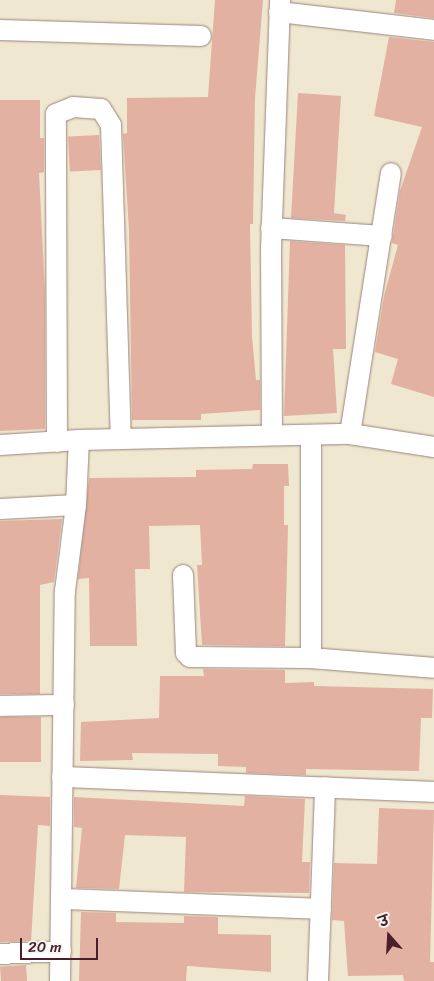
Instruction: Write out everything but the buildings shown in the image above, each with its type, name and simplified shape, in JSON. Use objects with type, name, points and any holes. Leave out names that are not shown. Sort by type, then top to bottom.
[{"type":"street","points":[[272,435],[271,228],[279,6],[434,30]]},
{"type":"street","points":[[0,30],[201,36]]},
{"type":"street","points":[[56,442],[56,114],[73,107],[101,109],[111,126],[121,439]]},
{"type":"street","points":[[350,434],[391,173]]},
{"type":"street","points":[[271,228],[382,236]]},
{"type":"street","points":[[0,445],[79,440],[350,434],[434,447]]},
{"type":"street","points":[[311,435],[311,658]]},
{"type":"street","points":[[60,981],[65,591],[76,505],[79,440]]},
{"type":"street","points":[[0,508],[76,505]]},
{"type":"street","points":[[183,575],[187,655],[311,658],[434,668]]},
{"type":"street","points":[[0,706],[64,705]]},
{"type":"street","points":[[62,777],[434,792]]},
{"type":"street","points":[[318,981],[325,787]]},
{"type":"street","points":[[61,899],[321,910]]},
{"type":"street","points":[[0,954],[61,951]]}]
